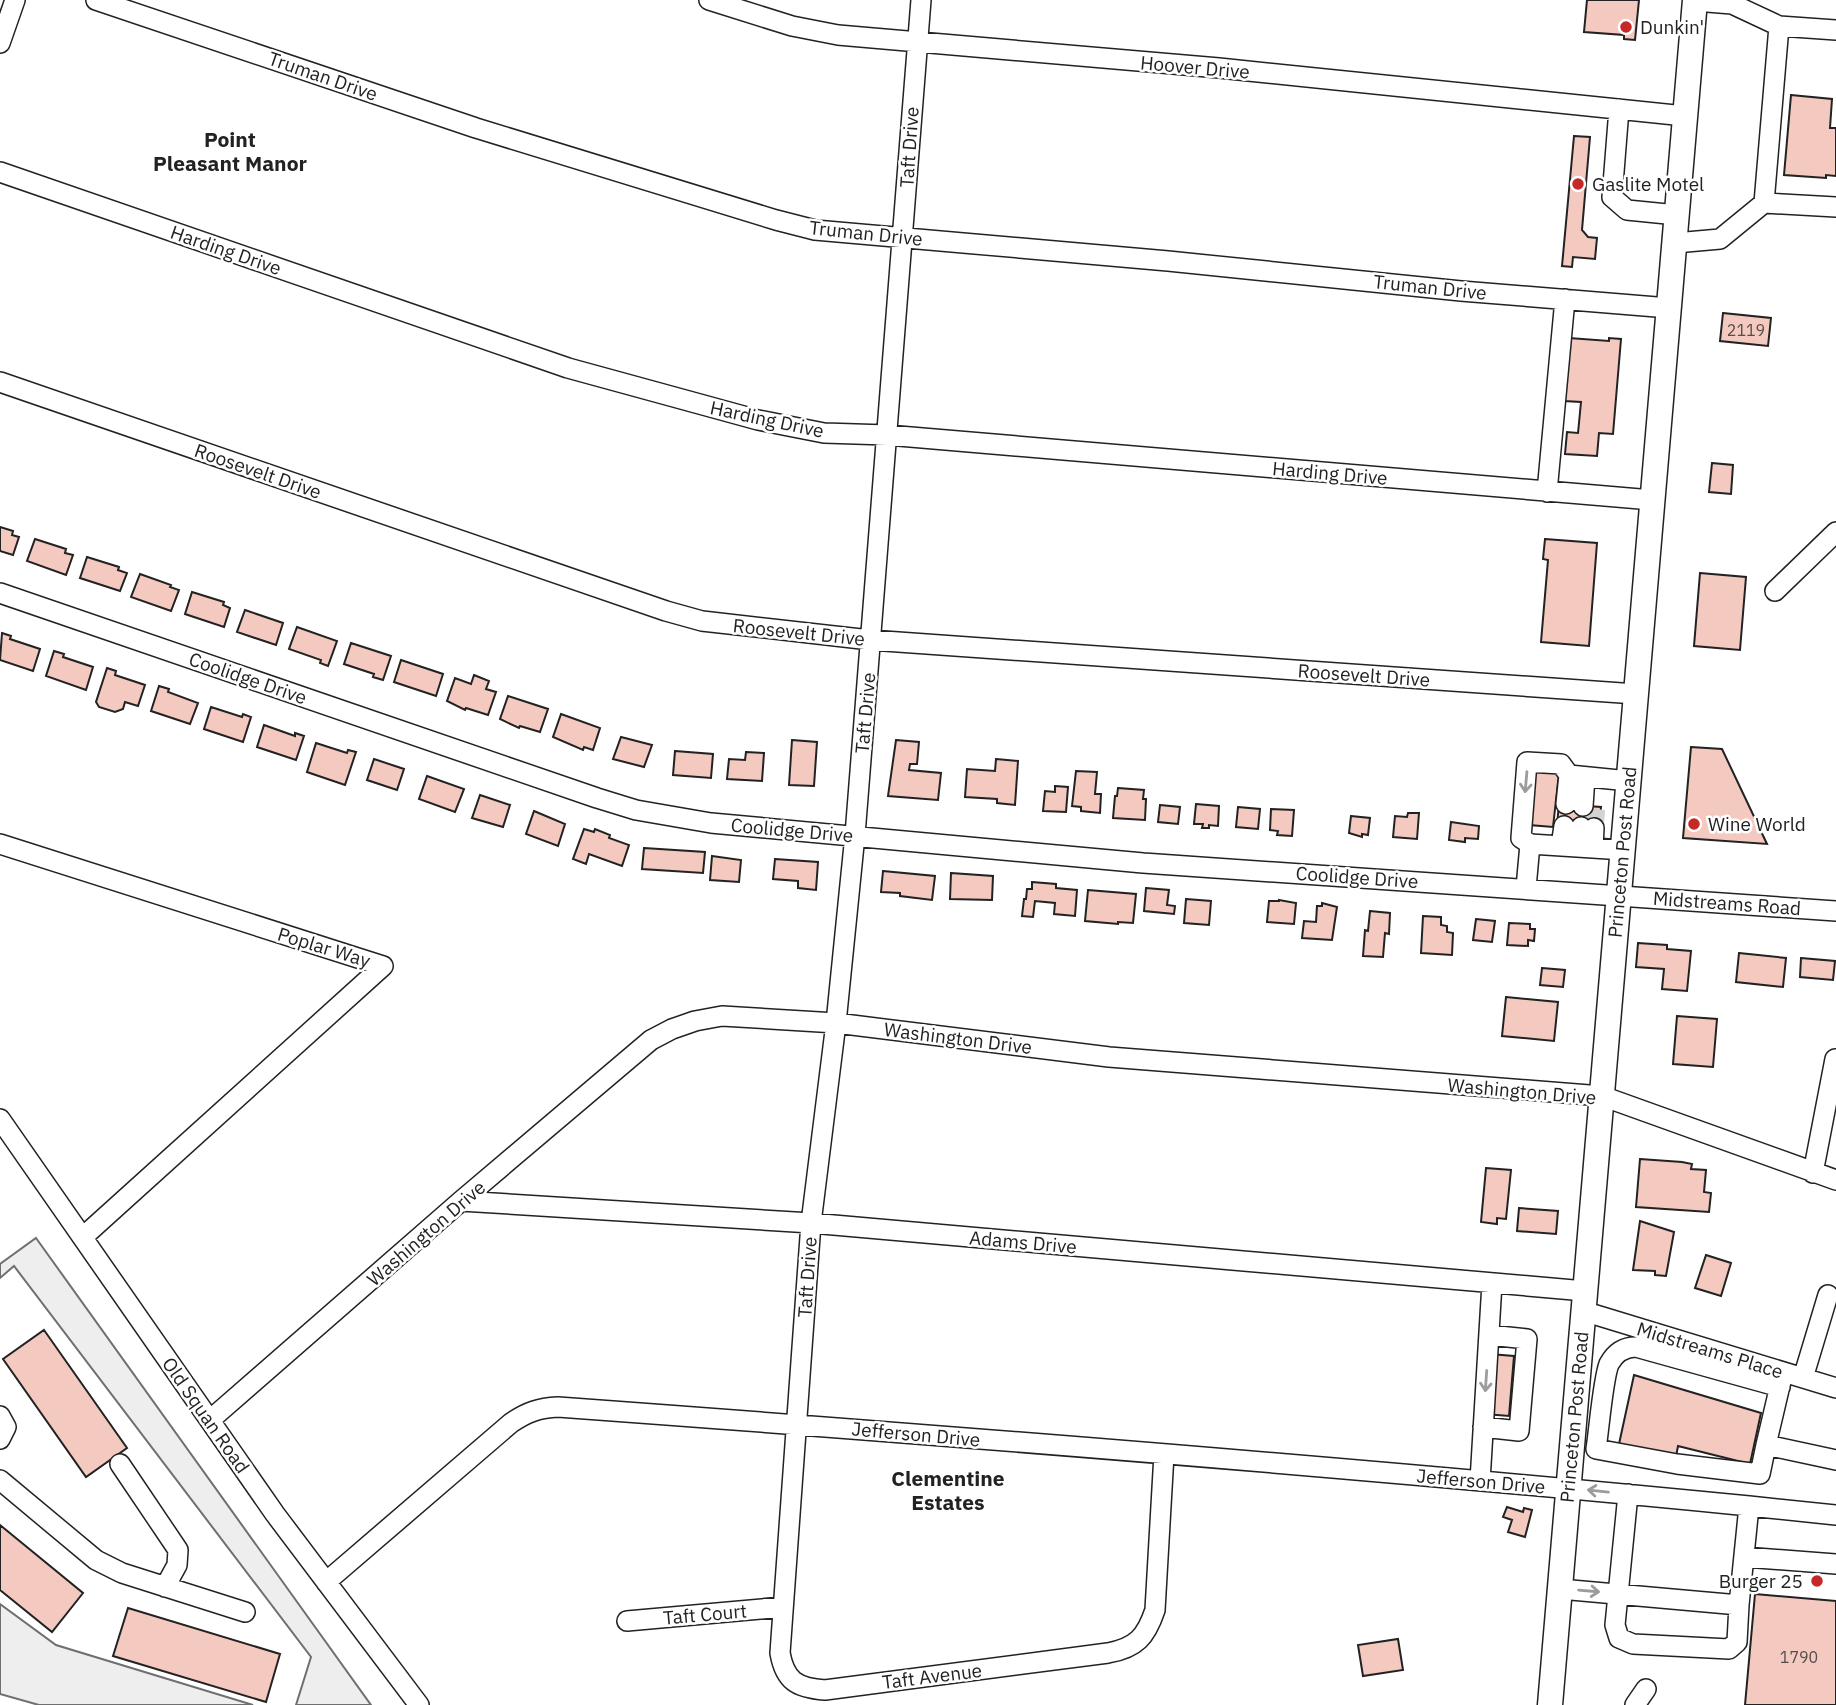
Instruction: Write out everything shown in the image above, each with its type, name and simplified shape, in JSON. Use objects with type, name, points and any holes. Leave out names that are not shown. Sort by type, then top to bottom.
[{"type":"main road","name":"Princeton Post Road","points":[[1550,1705],[1695,0]]},
{"type":"street","points":[[0,43],[15,0]]},
{"type":"street","name":"Truman Drive","points":[[96,0],[476,128],[816,230],[1669,308]]},
{"type":"street","name":"Hoover Drive","points":[[709,0],[792,26],[838,36],[1219,68],[1685,116]]},
{"type":"street","name":"Taft Drive","points":[[796,1424],[811,1223],[836,1023],[855,835],[921,0]]},
{"type":"street","points":[[1695,0],[1732,4],[1779,26],[1836,30]]},
{"type":"street","points":[[1764,203],[1779,26]]},
{"type":"street","points":[[1619,109],[1612,197],[1627,210],[1677,215]]},
{"type":"street","name":"Harding Drive","points":[[0,172],[568,368],[758,421],[824,433],[887,435],[1653,500]]},
{"type":"street","points":[[1675,243],[1720,239],[1764,203],[1836,208]]},
{"type":"street","points":[[1547,492],[1565,299]]},
{"type":"street","name":"Roosevelt Drive","points":[[0,382],[666,611],[702,621],[870,640],[1636,694]]},
{"type":"street","points":[[1775,591],[1836,532]]},
{"type":"street","name":"Coolidge Drive","points":[[0,593],[623,806],[711,823],[1143,863],[1619,894]]},
{"type":"street","points":[[1623,850],[1579,837],[1530,844],[1521,838],[1527,762],[1561,764],[1584,776],[1629,781]]},
{"type":"street","points":[[1584,776],[1582,805],[1584,776]]},
{"type":"street","name":"Poplar Way","points":[[0,844],[383,966],[83,1237]]},
{"type":"street","points":[[1526,888],[1530,844]]},
{"type":"street","name":"Midstreams Road","points":[[1619,894],[1836,911]]},
{"type":"street","name":"Washington Drive","points":[[209,1420],[652,1040],[671,1029],[722,1016],[836,1023],[1109,1057],[1602,1096],[1836,1180]]},
{"type":"street","points":[[1813,1172],[1835,1059]]},
{"type":"street","name":"Old Squan Road","points":[[0,1119],[275,1514],[419,1705]]},
{"type":"street","name":"Adams Drive","points":[[461,1202],[811,1223],[1492,1283],[1584,1301]]},
{"type":"street","points":[[1480,1481],[1492,1283]]},
{"type":"street","points":[[1803,1378],[1828,1296]]},
{"type":"street","name":"Midstreams Place","points":[[1584,1301],[1639,1338],[1782,1380],[1803,1378],[1836,1388]]},
{"type":"street","points":[[1639,1338],[1617,1354],[1608,1366],[1596,1449],[1677,1464],[1760,1474],[1782,1380]]},
{"type":"street","points":[[1483,1423],[1519,1432],[1527,1339],[1489,1339]]},
{"type":"street","points":[[1576,1397],[1603,1400]]},
{"type":"street","name":"Jefferson Drive","points":[[326,1583],[511,1423],[525,1413],[539,1408],[558,1407],[1568,1488],[1836,1516]]},
{"type":"street","points":[[0,1416],[6,1427],[0,1439]]},
{"type":"street","name":"Taft Avenue","points":[[796,1424],[780,1653],[783,1670],[791,1680],[813,1689],[1123,1650],[1134,1646],[1151,1624],[1155,1610],[1164,1454]]},
{"type":"street","points":[[1766,1445],[1836,1460]]},
{"type":"street","points":[[120,1464],[178,1550],[177,1565],[165,1587]]},
{"type":"street","points":[[0,1479],[96,1560],[122,1573],[245,1612]]},
{"type":"street","points":[[1628,1494],[1616,1632],[1624,1642],[1633,1644],[1729,1649],[1737,1642],[1749,1506]]},
{"type":"street","points":[[1744,1557],[1836,1564]]},
{"type":"street","points":[[1560,1589],[1739,1605]]},
{"type":"street","name":"Taft Court","points":[[627,1621],[783,1607]]},
{"type":"shaded area","points":[[36,1238],[371,1705],[296,1705],[311,1657],[14,1266],[0,1278],[0,1264]]},
{"type":"shaded area","points":[[0,1604],[56,1645],[253,1705],[39,1705],[0,1694]]},
{"type":"building","points":[[1587,0],[1639,0],[1635,40],[1624,39],[1624,35],[1584,32]]},
{"type":"building","points":[[1791,95],[1832,99],[1830,128],[1836,128],[1836,176],[1826,175],[1826,178],[1784,175]]},
{"type":"building","name":"Gaslite Motel","points":[[1574,136],[1590,137],[1582,230],[1588,237],[1597,238],[1595,259],[1573,257],[1572,267],[1562,266]]},
{"type":"building","points":[[1723,313],[1771,318],[1768,346],[1720,341]]},
{"type":"building","points":[[1569,338],[1609,341],[1609,338],[1621,339],[1613,434],[1599,433],[1597,456],[1565,454],[1567,432],[1578,433],[1581,402],[1564,401]]},
{"type":"building","points":[[1712,463],[1733,465],[1731,494],[1709,492]]},
{"type":"building","points":[[0,527],[13,531],[12,535],[19,537],[13,555],[0,551]]},
{"type":"building","points":[[35,539],[66,549],[65,553],[73,555],[66,575],[27,561]]},
{"type":"building","points":[[1545,539],[1597,543],[1589,646],[1541,642],[1548,560],[1543,559]]},
{"type":"building","points":[[87,557],[119,567],[118,570],[127,573],[120,591],[80,578]]},
{"type":"building","points":[[1700,573],[1746,577],[1740,650],[1694,646]]},
{"type":"building","points":[[140,574],[179,590],[171,611],[131,597]]},
{"type":"building","points":[[192,592],[224,602],[223,605],[230,608],[224,627],[185,614]]},
{"type":"building","points":[[245,610],[283,623],[276,645],[237,632]]},
{"type":"building","points":[[297,627],[337,641],[328,666],[320,663],[321,660],[289,649]]},
{"type":"building","points":[[2,633],[11,636],[10,639],[40,649],[33,671],[0,660]]},
{"type":"building","points":[[351,643],[391,656],[383,680],[373,677],[374,674],[344,664]]},
{"type":"building","points":[[54,651],[64,654],[63,657],[93,667],[86,690],[46,676]]},
{"type":"building","points":[[401,660],[443,674],[436,696],[394,682]]},
{"type":"building","points":[[107,668],[116,671],[115,675],[145,685],[138,706],[125,702],[123,709],[115,712],[99,707],[96,702]]},
{"type":"building","points":[[474,675],[489,681],[486,689],[496,692],[488,715],[466,708],[465,710],[447,701],[455,678],[471,684]]},
{"type":"building","points":[[159,686],[198,703],[190,724],[151,711]]},
{"type":"building","points":[[508,696],[548,709],[540,732],[520,726],[519,728],[500,719]]},
{"type":"building","points":[[211,707],[242,717],[243,714],[251,717],[243,742],[204,729]]},
{"type":"building","points":[[561,714],[600,728],[593,750],[584,747],[583,750],[553,737]]},
{"type":"building","points":[[264,725],[295,736],[295,733],[304,736],[296,760],[257,747]]},
{"type":"building","points":[[621,737],[652,745],[644,767],[613,759]]},
{"type":"building","points":[[792,740],[817,742],[814,786],[789,785]]},
{"type":"building","points":[[896,740],[919,742],[917,764],[910,764],[909,770],[941,773],[938,800],[888,796]]},
{"type":"building","points":[[316,743],[347,753],[348,750],[356,752],[345,785],[307,772]]},
{"type":"building","points":[[1691,747],[1722,749],[1767,844],[1683,838]]},
{"type":"building","points":[[675,751],[713,754],[711,778],[673,775]]},
{"type":"building","points":[[746,752],[764,753],[762,781],[727,779],[729,759],[745,760]]},
{"type":"building","points":[[374,759],[404,769],[397,790],[367,780]]},
{"type":"building","points":[[996,759],[1018,761],[1015,805],[997,803],[997,799],[965,797],[967,769],[995,771]]},
{"type":"building","points":[[1076,771],[1097,772],[1095,794],[1101,794],[1100,813],[1081,811],[1081,807],[1072,806]]},
{"type":"building","points":[[1534,771],[1559,773],[1553,827],[1529,825]]},
{"type":"building","points":[[427,776],[464,789],[455,812],[419,799]]},
{"type":"building","points":[[1055,786],[1068,787],[1066,812],[1043,811],[1045,791],[1055,792]]},
{"type":"building","points":[[1118,788],[1144,790],[1145,820],[1113,818]]},
{"type":"building","points":[[480,795],[510,805],[503,827],[472,818]]},
{"type":"building","points":[[1196,804],[1219,806],[1218,826],[1209,825],[1209,828],[1202,828],[1203,824],[1194,824]]},
{"type":"building","points":[[1559,804],[1601,807],[1599,829],[1557,825]]},
{"type":"building","points":[[1160,805],[1180,807],[1178,824],[1158,822]]},
{"type":"building","points":[[1238,807],[1260,809],[1258,829],[1236,827]]},
{"type":"building","points":[[1271,809],[1294,810],[1292,836],[1277,835],[1278,831],[1270,830]]},
{"type":"building","points":[[534,811],[565,824],[558,846],[526,834]]},
{"type":"building","points":[[1408,813],[1419,813],[1417,839],[1393,837],[1395,816],[1407,817]]},
{"type":"building","points":[[1351,816],[1370,818],[1368,835],[1362,834],[1362,837],[1349,833]]},
{"type":"building","points":[[1451,822],[1479,826],[1478,839],[1465,838],[1465,842],[1449,840]]},
{"type":"building","points":[[584,829],[594,832],[595,829],[610,835],[609,838],[629,845],[622,866],[589,854],[586,864],[573,859]]},
{"type":"building","points":[[644,848],[705,852],[703,873],[642,869]]},
{"type":"building","points":[[712,856],[741,860],[739,882],[710,880]]},
{"type":"building","points":[[775,859],[818,862],[816,890],[798,888],[798,881],[773,879]]},
{"type":"building","points":[[883,871],[935,876],[932,900],[881,892]]},
{"type":"building","points":[[951,873],[993,876],[992,900],[950,899]]},
{"type":"building","points":[[1032,882],[1056,884],[1056,888],[1077,890],[1075,916],[1054,914],[1055,903],[1035,901],[1033,917],[1022,916],[1024,899],[1027,889],[1032,889]]},
{"type":"building","points":[[1146,888],[1169,890],[1167,905],[1175,906],[1174,914],[1144,911]]},
{"type":"building","points":[[1088,890],[1136,894],[1133,923],[1085,921]]},
{"type":"building","points":[[1186,899],[1211,901],[1209,925],[1184,923]]},
{"type":"building","points":[[1269,901],[1296,903],[1294,924],[1267,922]]},
{"type":"building","points":[[1322,903],[1337,907],[1332,940],[1302,938],[1304,921],[1316,922],[1317,906],[1322,906]]},
{"type":"building","points":[[1370,911],[1390,913],[1389,934],[1385,933],[1383,957],[1363,956]]},
{"type":"building","points":[[1423,916],[1441,917],[1441,925],[1447,926],[1447,932],[1453,933],[1452,955],[1421,953]]},
{"type":"building","points":[[1476,919],[1495,921],[1492,942],[1473,940]]},
{"type":"building","points":[[1509,923],[1530,924],[1530,929],[1535,929],[1534,941],[1528,940],[1528,946],[1507,945]]},
{"type":"building","points":[[1638,943],[1667,945],[1667,949],[1691,951],[1687,991],[1662,989],[1664,969],[1636,967]]},
{"type":"building","points":[[1739,953],[1786,958],[1783,987],[1736,982]]},
{"type":"building","points":[[1801,958],[1835,961],[1833,980],[1800,977]]},
{"type":"building","points":[[1542,968],[1565,970],[1563,987],[1540,985]]},
{"type":"building","points":[[1506,997],[1558,1002],[1554,1041],[1502,1036]]},
{"type":"building","points":[[1677,1016],[1717,1019],[1713,1067],[1673,1064]]},
{"type":"building","points":[[1640,1159],[1682,1162],[1692,1164],[1691,1169],[1706,1170],[1704,1192],[1711,1193],[1709,1212],[1636,1207]]},
{"type":"building","points":[[1486,1168],[1511,1170],[1506,1219],[1497,1218],[1497,1224],[1481,1222]]},
{"type":"building","points":[[1519,1208],[1558,1211],[1556,1234],[1517,1231]]},
{"type":"building","points":[[1640,1221],[1674,1232],[1666,1276],[1655,1275],[1655,1271],[1633,1270]]},
{"type":"building","points":[[1706,1255],[1731,1263],[1721,1296],[1695,1288]]},
{"type":"building","points":[[44,1330],[127,1448],[86,1477],[3,1359]]},
{"type":"building","points":[[1489,1354],[1514,1356],[1509,1416],[1485,1414]]},
{"type":"building","points":[[1634,1375],[1761,1413],[1750,1464],[1678,1446],[1676,1457],[1619,1444]]},
{"type":"building","points":[[1507,1507],[1523,1512],[1524,1508],[1532,1510],[1525,1537],[1508,1532],[1512,1520],[1503,1517]]},
{"type":"building","points":[[0,1525],[83,1593],[52,1632],[0,1590]]},
{"type":"building","points":[[1755,1594],[1836,1601],[1836,1705],[1745,1705]]},
{"type":"building","points":[[128,1608],[280,1654],[266,1702],[113,1656]]},
{"type":"building","points":[[1398,1639],[1403,1670],[1363,1676],[1358,1645]]},
{"type":"tunnel","points":[[1594,828],[1596,806]]},
{"type":"place","name":"Dunkin'","points":[[1626,27]]},
{"type":"place","name":"Gaslite Motel","points":[[1578,184]]},
{"type":"place","name":"Wine World","points":[[1694,824]]},
{"type":"place","name":"Burger 25","points":[[1817,1581]]},
{"type":"district","name":"Point Pleasant Manor","points":[[230,152]]},
{"type":"district","name":"Clementine Estates","points":[[948,1491]]}]
